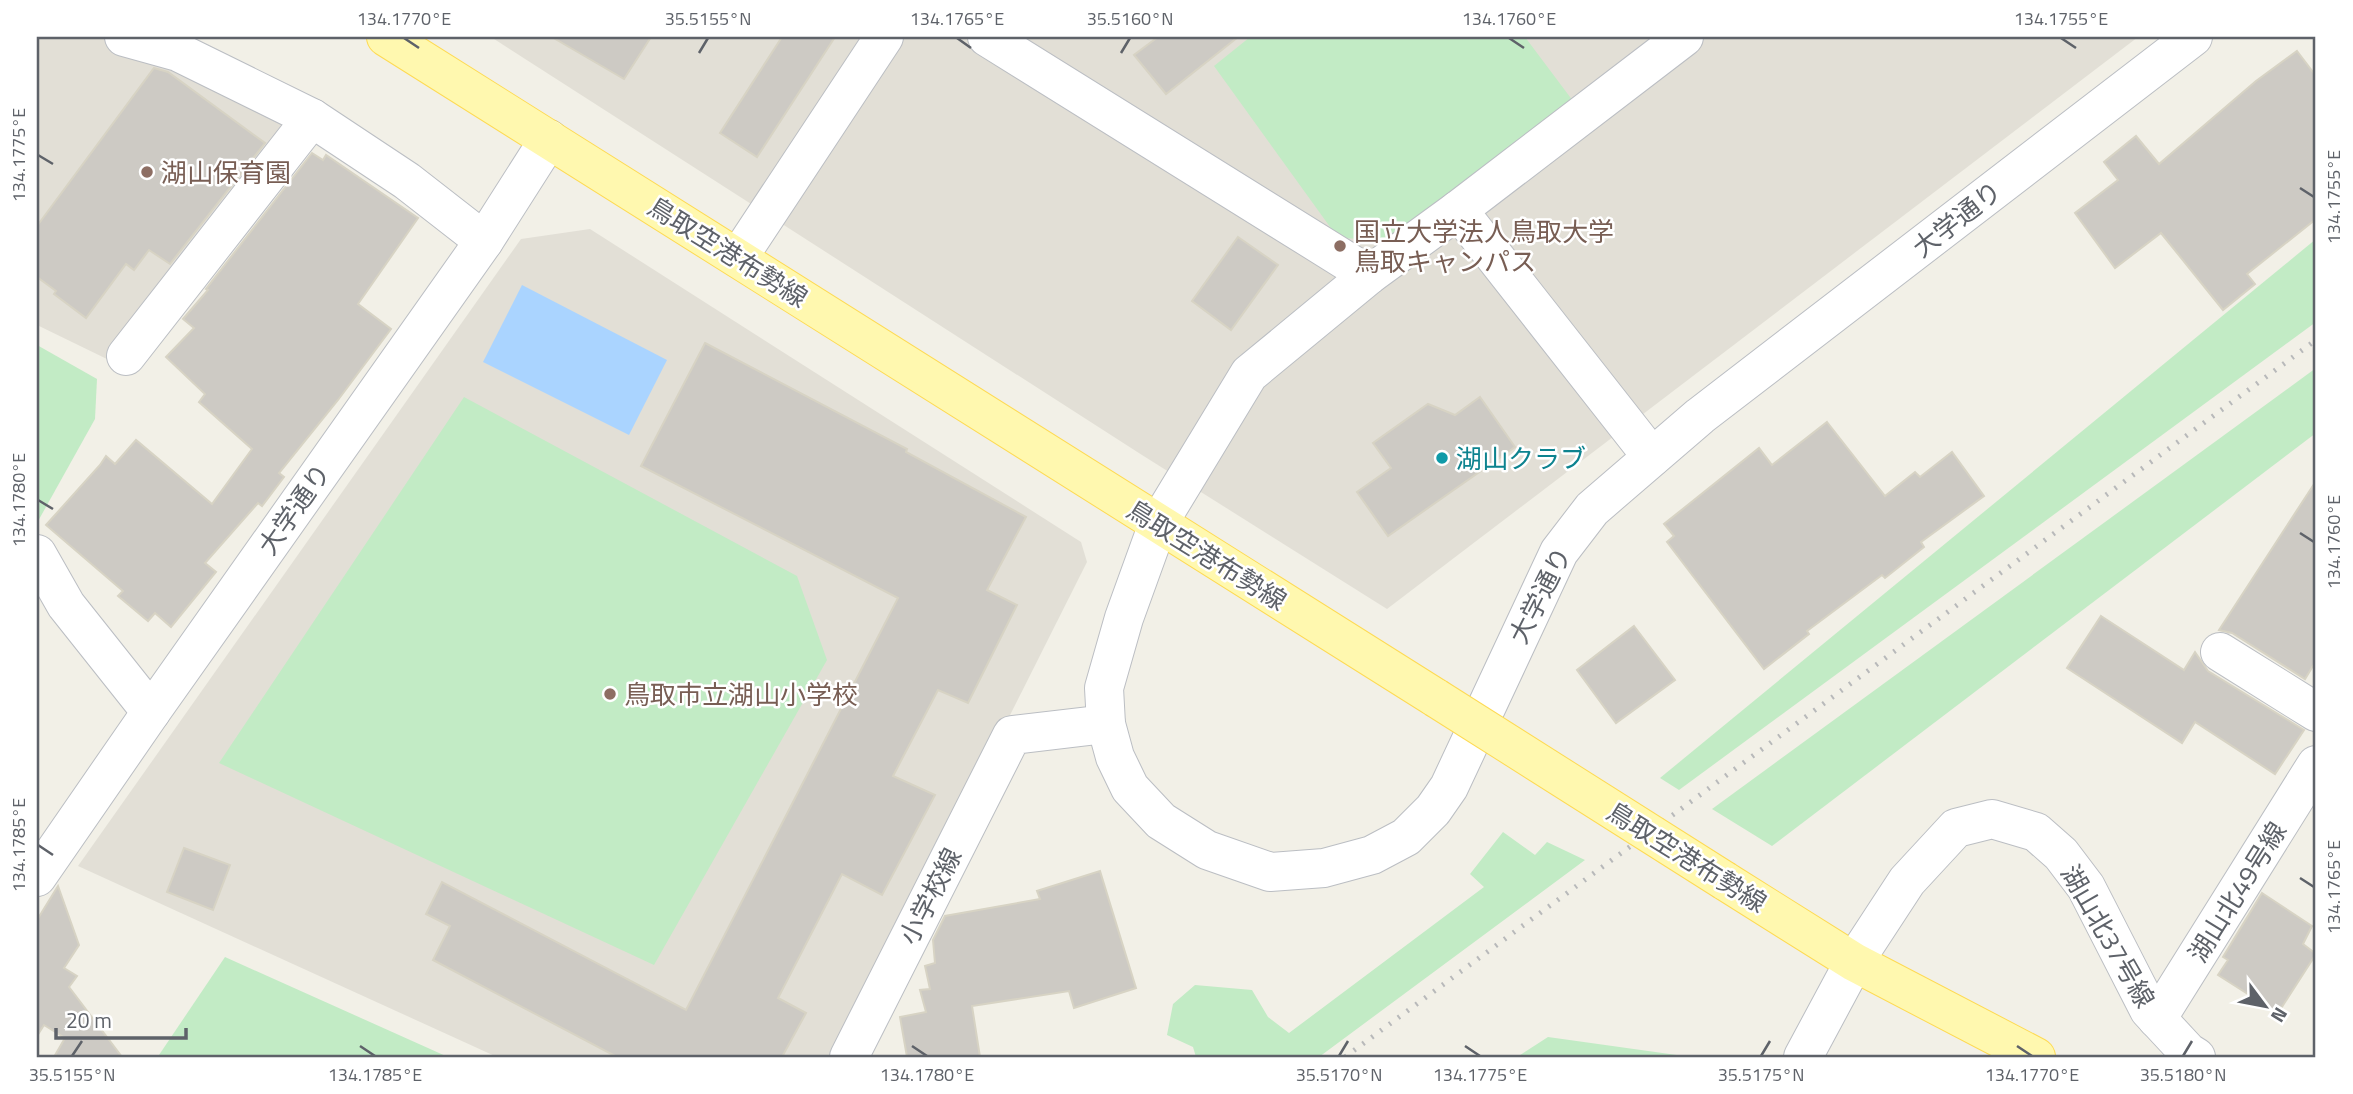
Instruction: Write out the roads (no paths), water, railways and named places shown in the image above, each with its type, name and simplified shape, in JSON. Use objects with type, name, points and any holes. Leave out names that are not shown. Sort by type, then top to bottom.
[{"type":"main road","name":"鳥取空港布勢線","points":[[387,37],[1854,962],[2036,1057]]},
{"type":"street","points":[[124,37],[178,52],[312,118],[407,181],[484,241]]},
{"type":"street","points":[[738,258],[884,37]]},
{"type":"street","points":[[987,37],[1369,275]]},
{"type":"street","name":"大学通り","points":[[1684,37],[1369,275],[1249,374],[1158,524],[1124,618],[1104,688],[1106,724],[1115,757],[1129,788],[1161,821],[1207,850],[1270,872],[1324,869],[1372,855],[1406,837],[1433,810],[1449,787],[1559,552],[1592,509],[1700,416],[2193,37]]},
{"type":"street","points":[[126,356],[312,118]]},
{"type":"street","name":"大学通り","points":[[37,877],[150,712],[484,241],[549,139]]},
{"type":"street","points":[[1458,210],[1652,457]]},
{"type":"street","points":[[37,554],[66,606],[150,712]]},
{"type":"street","points":[[2220,652],[2316,712]]},
{"type":"street","name":"小学校線","points":[[849,1057],[1012,735],[1106,724]]},
{"type":"street","name":"湖山北49号線","points":[[2157,1019],[2316,765]]},
{"type":"street","name":"湖山北37号線","points":[[1803,1057],[1854,962],[1907,881],[1956,828],[1992,819],[2036,832],[2061,854],[2086,887],[2149,1010],[2188,1052],[2196,1057]]},
{"type":"water","points":[[522,285],[667,360],[629,435],[483,362]]},
{"type":"railway","points":[[1345,1057],[2316,340]]},
{"type":"place","name":"湖山保育園","points":[[147,172]]},
{"type":"place","name":"国立大学法人鳥取大学 鳥取キャンパス","points":[[1340,246]]},
{"type":"place","name":"湖山クラブ","points":[[1442,458]]},
{"type":"place","name":"鳥取市立湖山小学校","points":[[610,694]]}]
